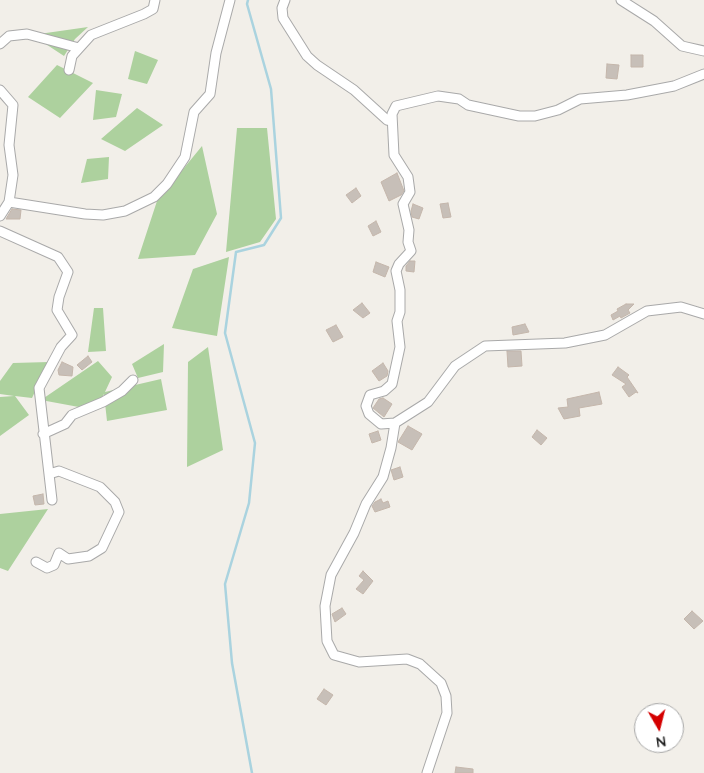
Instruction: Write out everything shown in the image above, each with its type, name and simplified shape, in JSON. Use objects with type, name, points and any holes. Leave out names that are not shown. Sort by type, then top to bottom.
[{"type":"street","points":[[69,70],[72,56],[91,35],[153,9],[155,0]]},
{"type":"street","points":[[10,202],[85,214],[103,215],[125,211],[154,197],[185,158],[194,112],[210,94],[216,53],[230,0]]},
{"type":"street","points":[[285,0],[282,8],[283,18],[307,56],[317,66],[354,90],[387,120],[392,121]]},
{"type":"street","points":[[620,0],[654,21],[682,46],[704,52]]},
{"type":"street","points":[[0,44],[9,36],[27,34],[79,48]]},
{"type":"street","points":[[704,74],[674,86],[627,95],[580,99],[558,110],[535,116],[519,116],[468,105],[459,99],[438,96],[396,106],[392,114],[394,155],[408,177],[410,192],[403,204],[409,230],[408,242],[411,251],[399,264],[396,271],[400,290],[400,312],[397,322],[400,347],[392,384],[384,391],[370,395],[366,406],[368,414],[382,424],[395,423],[428,402],[455,366],[486,346],[573,342],[605,335],[647,311],[681,306],[704,314]]},
{"type":"street","points":[[0,90],[12,105],[10,145],[13,175],[10,202],[0,216]]},
{"type":"street","points":[[0,231],[58,257],[68,272],[59,297],[57,310],[72,335],[62,347],[39,388],[52,500]]},
{"type":"street","points":[[43,434],[65,424],[72,415],[103,402],[122,391],[133,380]]},
{"type":"street","points":[[395,423],[391,448],[383,477],[366,504],[354,533],[330,575],[325,606],[327,641],[334,655],[359,662],[407,659],[420,664],[441,683],[446,696],[447,713],[427,773]]},
{"type":"street","points":[[36,562],[47,568],[54,565],[60,552],[68,559],[88,556],[102,548],[119,512],[115,502],[100,487],[58,471],[49,474]]},
{"type":"green space","points":[[88,27],[75,39],[64,56],[32,35]]},
{"type":"green space","points":[[135,51],[158,60],[147,84],[128,79]]},
{"type":"green space","points":[[57,65],[93,83],[60,118],[28,97]]},
{"type":"green space","points":[[96,90],[122,94],[116,117],[93,120]]},
{"type":"green space","points":[[137,108],[163,125],[125,151],[101,139]]},
{"type":"green space","points":[[237,128],[267,128],[276,219],[260,242],[226,252]]},
{"type":"green space","points":[[202,146],[217,214],[195,255],[138,259],[157,201]]},
{"type":"green space","points":[[109,157],[108,179],[81,183],[87,159]]},
{"type":"green space","points":[[229,257],[217,336],[172,328],[193,269]]},
{"type":"green space","points":[[94,308],[103,308],[106,351],[88,352]]},
{"type":"green space","points":[[164,344],[163,372],[138,378],[132,364]]},
{"type":"green space","points":[[208,347],[223,450],[187,467],[188,362]]},
{"type":"green space","points":[[98,361],[112,377],[105,392],[161,379],[167,410],[107,421],[104,394],[95,410],[41,400]]},
{"type":"green space","points":[[49,362],[32,398],[15,396],[29,415],[0,436],[0,397],[14,396],[0,394],[0,381],[13,363]]},
{"type":"green space","points":[[48,509],[8,571],[0,568],[0,514]]},
{"type":"building","points":[[631,55],[643,55],[643,67],[631,67]]},
{"type":"building","points":[[607,64],[619,65],[617,79],[606,78]]},
{"type":"building","points":[[397,173],[404,191],[401,195],[389,201],[381,182]]},
{"type":"building","points":[[356,188],[361,196],[352,203],[346,195]]},
{"type":"building","points":[[448,203],[451,217],[443,218],[440,204]]},
{"type":"building","points":[[413,204],[423,208],[419,219],[412,217]]},
{"type":"building","points":[[12,209],[21,210],[20,219],[6,219]]},
{"type":"building","points":[[376,221],[381,232],[373,236],[368,226]]},
{"type":"building","points":[[410,261],[415,261],[414,272],[406,271],[406,266]]},
{"type":"building","points":[[376,262],[389,267],[385,277],[373,272]]},
{"type":"building","points":[[362,303],[370,313],[363,318],[353,310]]},
{"type":"building","points":[[626,304],[634,304],[628,310],[630,313],[613,320],[611,315]]},
{"type":"building","points":[[525,324],[529,332],[513,335],[512,327]]},
{"type":"building","points":[[336,325],[343,337],[333,342],[326,330]]},
{"type":"building","points":[[507,351],[521,351],[522,366],[508,367]]},
{"type":"building","points":[[88,356],[92,362],[82,370],[77,365]]},
{"type":"building","points":[[62,362],[73,367],[72,376],[59,375],[58,370]]},
{"type":"building","points":[[383,363],[388,371],[387,376],[379,381],[372,371]]},
{"type":"building","points":[[618,367],[629,375],[627,377],[638,393],[636,392],[629,397],[622,387],[626,384],[612,375]]},
{"type":"building","points":[[599,392],[602,404],[579,408],[580,416],[564,419],[558,408],[568,407],[567,399]]},
{"type":"building","points":[[383,398],[392,404],[384,417],[373,408],[379,399]]},
{"type":"building","points":[[408,426],[422,434],[412,450],[398,442]]},
{"type":"building","points":[[537,430],[547,438],[541,445],[532,437]]},
{"type":"building","points":[[378,431],[381,440],[372,443],[369,434]]},
{"type":"building","points":[[400,467],[403,477],[394,480],[391,470]]},
{"type":"building","points":[[43,494],[44,504],[35,505],[33,496]]},
{"type":"building","points":[[381,499],[383,503],[388,501],[390,507],[375,512],[372,506]]},
{"type":"building","points":[[363,571],[373,581],[363,594],[356,589],[364,580],[359,576]]},
{"type":"building","points":[[342,608],[346,614],[335,622],[332,614]]},
{"type":"building","points":[[692,611],[703,621],[694,629],[684,619]]},
{"type":"building","points":[[324,689],[333,695],[326,705],[317,699]]},
{"type":"building","points":[[456,767],[473,769],[473,773],[455,773]]},
{"type":"waterway","points":[[248,0],[247,4],[271,89],[281,218],[264,245],[236,252],[225,333],[255,443],[249,503],[225,584],[232,663],[252,773]]}]
